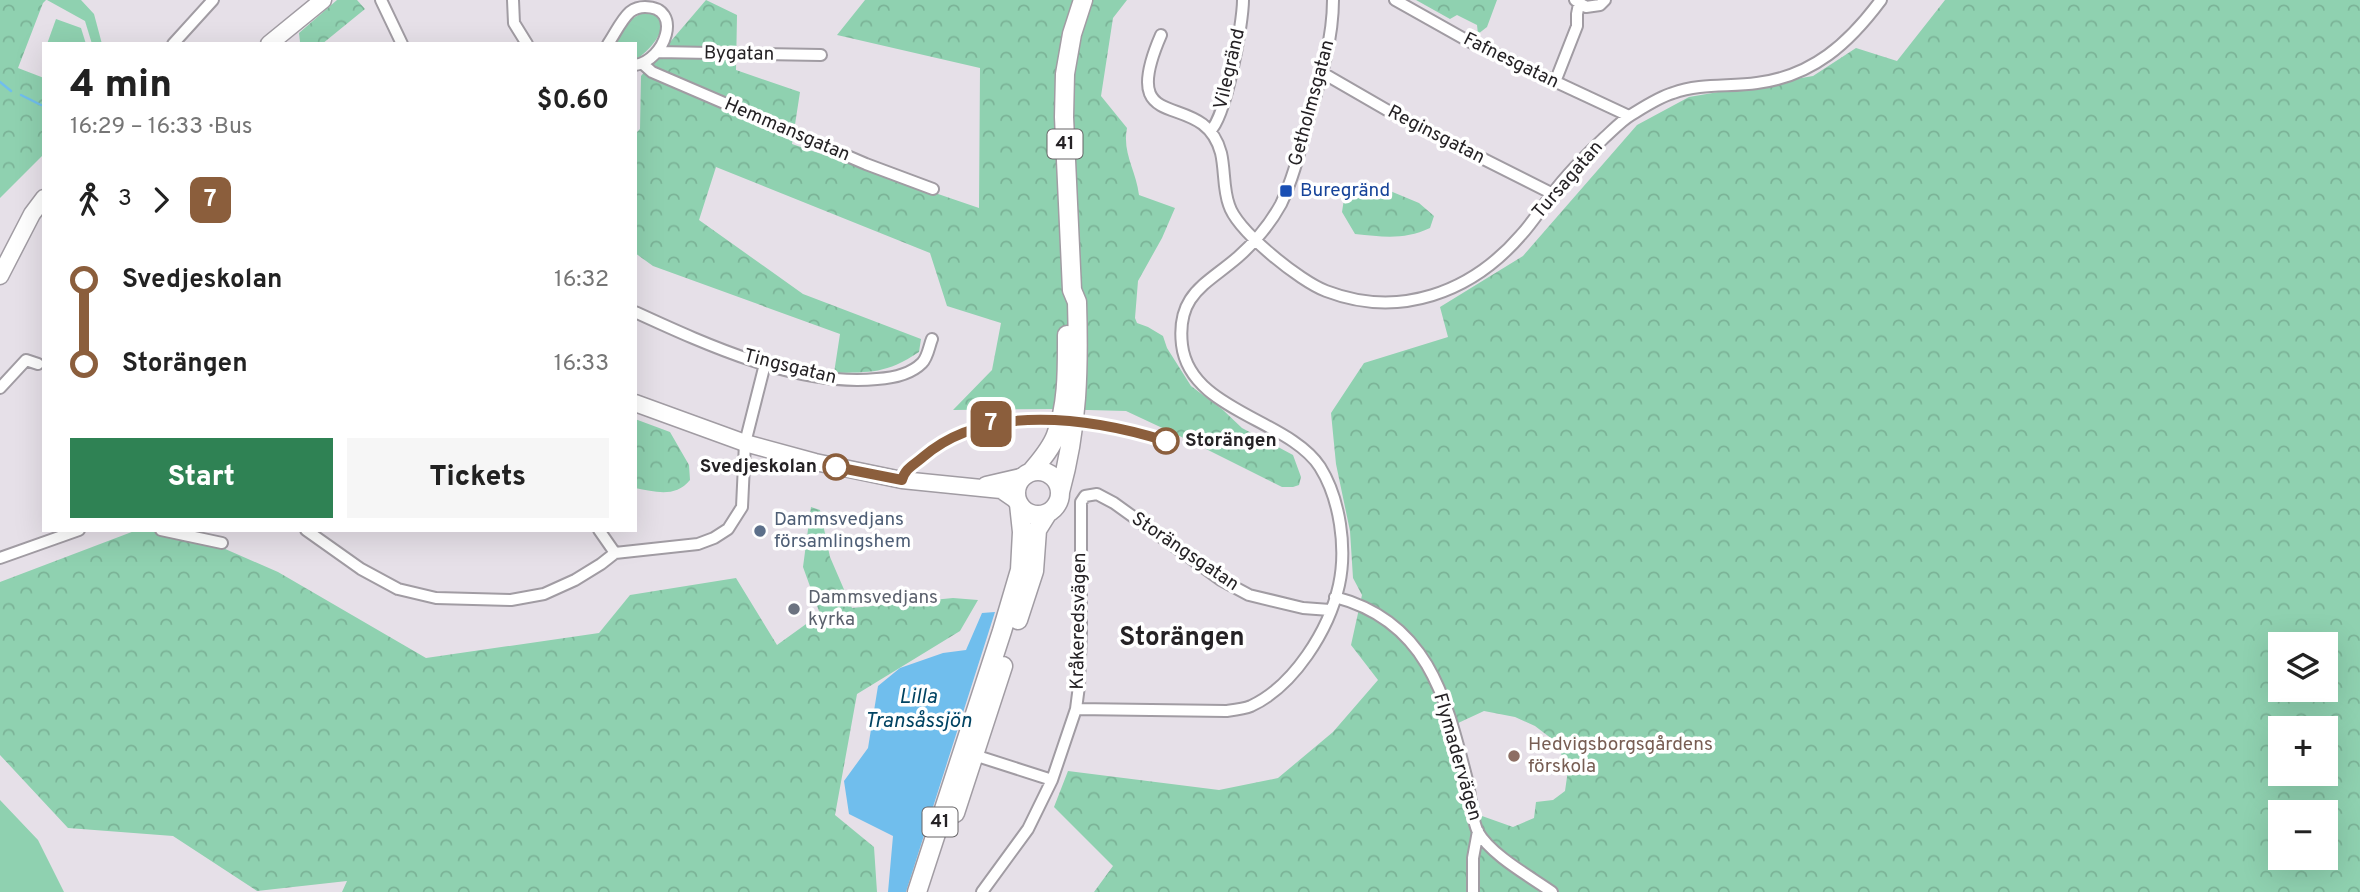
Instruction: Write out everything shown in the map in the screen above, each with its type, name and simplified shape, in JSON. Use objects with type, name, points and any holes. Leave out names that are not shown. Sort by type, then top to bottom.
[{"type":"main road","name":"41","points":[[917,892],[1034,571],[1037,530],[1047,514],[1057,505],[1073,437],[1079,381],[1077,302],[1072,290],[1064,117],[1065,74],[1083,0]]},
{"type":"main road","name":"41","points":[[927,892],[1020,570],[1022,532],[1017,487],[1050,447],[1057,434],[1066,380],[1067,303],[1072,290]]},
{"type":"main road","points":[[1028,474],[1041,471],[1051,475],[1060,492]]},
{"type":"main road","points":[[1018,503],[1031,514],[1047,514]]},
{"type":"street","points":[[175,42],[213,0]]},
{"type":"street","points":[[272,42],[323,0]]},
{"type":"street","points":[[381,0],[401,42]]},
{"type":"street","points":[[513,0],[514,23],[526,42]]},
{"type":"street","name":"Getholmsgatan","points":[[1076,709],[1226,711],[1250,706],[1284,683],[1300,664],[1315,642],[1335,597],[1341,570],[1339,526],[1335,502],[1319,466],[1305,449],[1239,411],[1203,384],[1191,370],[1182,346],[1185,311],[1198,289],[1256,240],[1280,204],[1292,177],[1333,25],[1333,0]]},
{"type":"street","name":"Fafnesgatan","points":[[1395,0],[1468,41],[1629,116]]},
{"type":"street","points":[[1555,82],[1577,26],[1577,2],[1593,7],[1605,0]]},
{"type":"street","name":"Tursagatan","points":[[1210,131],[1220,149],[1230,209],[1283,266],[1313,287],[1346,298],[1373,303],[1416,300],[1453,287],[1482,269],[1520,236],[1579,162],[1629,116],[1672,93],[1712,86],[1760,83],[1792,74],[1827,57],[1853,35],[1881,0]]},
{"type":"street","name":"Vilegränd","points":[[1210,131],[1220,115],[1239,40],[1239,1]]},
{"type":"street","points":[[609,42],[630,12],[642,6],[655,8],[663,14],[668,26],[665,39],[658,52],[639,64]]},
{"type":"street","points":[[1161,36],[1147,78],[1152,99],[1161,106],[1196,120],[1210,131]]},
{"type":"street","name":"Bygatan","points":[[658,52],[821,55]]},
{"type":"street","name":"Hemmansgatan","points":[[639,64],[866,164],[933,189]]},
{"type":"street","name":"Reginsgatan","points":[[1321,72],[1392,113],[1553,194]]},
{"type":"street","points":[[0,276],[32,214],[42,201]]},
{"type":"street","name":"Tingsgatan","points":[[637,313],[765,364],[824,379],[854,381],[889,378],[911,372],[925,361],[932,338]]},
{"type":"street","points":[[0,388],[26,360],[38,363]]},
{"type":"street","points":[[309,532],[361,569],[398,589],[436,598],[511,600],[544,594],[584,575],[615,553],[698,544],[728,529],[742,507],[745,443],[765,364]]},
{"type":"street","points":[[637,404],[745,443],[815,462],[902,480],[1001,490],[1018,503]]},
{"type":"street","points":[[981,486],[1028,474]]},
{"type":"street","name":"Storängsgatan","points":[[1085,496],[1097,494],[1114,503],[1221,580],[1250,595],[1303,608],[1330,610]]},
{"type":"street","name":"Kråkeredsvägen","points":[[982,892],[1028,830],[1052,780],[1076,709],[1081,632],[1081,502],[1085,496]]},
{"type":"street","points":[[0,558],[73,532]]},
{"type":"street","points":[[170,532],[222,543]]},
{"type":"street","points":[[600,532],[615,553]]},
{"type":"street","name":"Flymadervägen","points":[[1335,597],[1370,609],[1394,624],[1419,651],[1441,694],[1468,781],[1478,831],[1493,849],[1552,892]]},
{"type":"street","points":[[968,753],[1052,780]]},
{"type":"street","points":[[1473,892],[1472,858],[1478,831]]},
{"type":"green space","points":[[0,0],[46,0],[18,68],[42,77],[42,156],[0,198]]},
{"type":"green space","points":[[47,0],[81,0],[94,14],[101,42],[91,42],[85,21]]},
{"type":"green space","points":[[337,0],[357,0],[365,9],[324,42],[300,42],[299,33]]},
{"type":"green space","points":[[706,0],[737,15],[736,70],[800,92],[792,144],[979,208],[980,68],[837,35],[865,0],[1127,0],[1113,18],[1101,96],[1127,128],[1126,145],[1139,195],[1175,208],[1138,281],[1135,318],[1137,323],[1163,336],[1167,348],[1191,386],[1242,428],[1293,455],[1301,477],[1299,485],[1282,487],[1126,411],[953,410],[992,370],[1001,323],[947,306],[930,253],[716,167],[699,220],[803,294],[921,339],[919,352],[887,368],[834,373],[840,334],[653,266],[637,254],[637,132],[640,129],[641,76]]},
{"type":"green space","points":[[1416,0],[1497,0],[1487,27],[1478,34],[1477,25],[1457,15],[1450,19]]},
{"type":"green space","points":[[1945,0],[2360,0],[2360,892],[1094,892],[1113,866],[1054,807],[1068,771],[1219,790],[1278,778],[1333,732],[1378,680],[1351,645],[1362,595],[1353,578],[1350,531],[1336,464],[1331,413],[1364,363],[1448,337],[1440,307],[1523,256],[1637,125],[1689,97],[1813,76],[1856,48],[1897,61]],"holes":[[[1484,711],[1515,717],[1535,726],[1556,742],[1568,770],[1565,791],[1553,800],[1536,802],[1534,818],[1513,827],[1482,816],[1456,724]]]},
{"type":"green space","points":[[642,13],[654,15],[660,19],[662,25],[655,41],[637,59],[637,42],[615,42],[630,20]]},
{"type":"green space","points":[[56,19],[81,28],[85,42],[48,42]]},
{"type":"green space","points":[[1360,188],[1383,188],[1419,203],[1434,216],[1430,228],[1402,236],[1355,234],[1342,212],[1344,199]]},
{"type":"green space","points":[[637,420],[670,432],[689,465],[690,480],[684,486],[672,491],[637,488]]},
{"type":"green space","points":[[811,507],[820,510],[830,557],[852,608],[953,598],[978,600],[960,631],[857,694],[835,815],[874,847],[877,892],[342,892],[347,881],[257,891],[173,836],[68,828],[0,755],[0,582],[132,532],[187,532],[278,572],[426,658],[599,633],[630,595],[736,578],[777,645],[820,614],[803,567]]},
{"type":"green space","points":[[0,800],[38,840],[64,892],[0,892]]},
{"type":"water","name":"Lilla Transåssjön","points":[[995,612],[906,892],[888,892],[893,836],[849,814],[844,781],[868,748],[878,686],[900,668],[943,653],[966,650],[982,613]]},
{"type":"waterway","points":[[0,82],[11,91]]},
{"type":"waterway","points":[[21,95],[41,105]]},
{"type":"bus line","name":"7","points":[[836,467],[902,480],[904,471],[932,449],[957,435],[986,425],[1018,419],[1116,427],[1166,441]]},
{"type":"place","name":"Buregränd","points":[[1286,191]]},
{"type":"place","name":"Storängen","points":[[1166,441]]},
{"type":"place","name":"Svedjeskolan","points":[[836,467]]},
{"type":"place","name":"Dammsvedjans församlingshem","points":[[760,531]]},
{"type":"place","name":"Dammsvedjans kyrka","points":[[794,609]]},
{"type":"place","name":"Hedvigsborgsgårdens förskola","points":[[1514,756]]},
{"type":"district","name":"Storängen","points":[[1182,638]]}]
